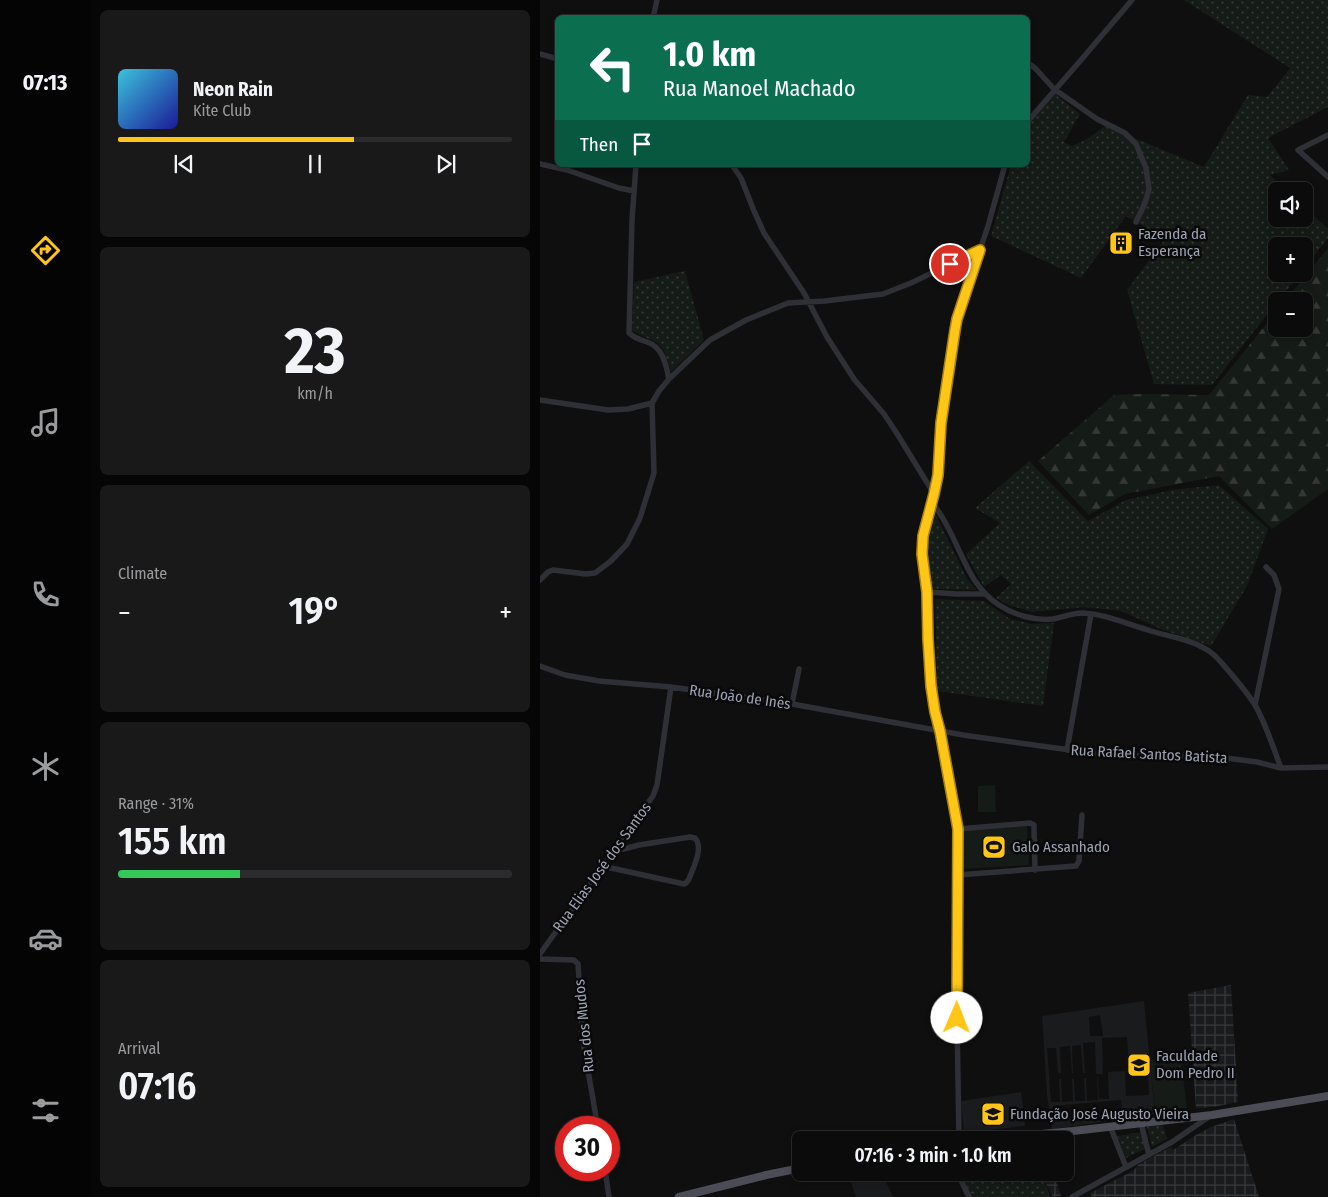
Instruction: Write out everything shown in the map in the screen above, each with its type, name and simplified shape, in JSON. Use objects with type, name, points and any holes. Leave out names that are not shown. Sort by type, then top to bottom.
[{"type":"main road","points":[[1073,1131],[1212,1114],[1328,1096]]},
{"type":"main road","points":[[679,1197],[792,1170]]},
{"type":"street","points":[[654,15],[657,0]]},
{"type":"street","points":[[1030,118],[1132,0]]},
{"type":"street","points":[[540,54],[555,58]]},
{"type":"street","points":[[1030,64],[1054,89],[1097,119],[1125,133],[1136,144],[1146,168],[1148,188],[1145,203],[1136,222]]},
{"type":"street","points":[[1328,136],[1298,150],[1328,177]]},
{"type":"street","points":[[540,164],[567,170],[619,188],[634,191]]},
{"type":"street","points":[[636,167],[632,220],[630,333],[634,337],[653,344],[658,348],[666,365],[669,379]]},
{"type":"street","points":[[733,167],[741,178],[764,233],[797,282],[827,337],[847,369],[896,432],[934,494]]},
{"type":"street","points":[[959,1131],[957,1018],[958,829],[931,686],[927,592],[922,554],[923,536],[938,475],[941,423],[957,319],[1004,167]]},
{"type":"street","points":[[540,580],[553,570],[586,574],[595,573],[611,561],[627,544],[640,518],[654,473],[652,403],[669,379],[706,343],[735,325],[788,303],[883,294],[980,250]]},
{"type":"street","points":[[540,400],[608,410],[628,409],[652,403]]},
{"type":"street","points":[[932,502],[947,525],[968,570],[985,594],[999,606],[1041,619],[1054,619],[1078,613],[1114,618],[1202,647],[1218,658],[1255,705],[1281,768]]},
{"type":"street","points":[[1255,705],[1279,589],[1274,575],[1266,567]]},
{"type":"street","points":[[927,592],[985,594]]},
{"type":"street","points":[[1067,750],[1091,614]]},
{"type":"street","name":"Rua João de Inês","points":[[540,666],[565,675],[599,681],[671,687],[792,704],[940,731]]},
{"type":"street","points":[[792,704],[799,669]]},
{"type":"street","name":"Rua Elias José dos Santos","points":[[540,954],[656,791],[671,687]]},
{"type":"street","name":"Rua Rafael Santos Batista","points":[[940,731],[1106,755],[1202,755],[1256,762],[1281,768],[1328,766]]},
{"type":"street","points":[[957,875],[1074,867],[1079,861],[1082,815]]},
{"type":"street","points":[[958,829],[1030,823],[1034,825],[1035,870]]},
{"type":"street","points":[[602,866],[684,884],[689,880],[699,844],[693,837],[690,837],[640,845],[612,852]]},
{"type":"street","name":"Rua dos Mudos","points":[[540,959],[574,960],[578,964],[584,1042],[596,1116]]},
{"type":"street","points":[[1072,1197],[1172,1142],[1212,1114]]},
{"type":"street","points":[[1141,1123],[1149,1155]]},
{"type":"street","points":[[1110,1126],[1126,1167]]},
{"type":"street","points":[[607,1181],[609,1197]]},
{"type":"street","points":[[961,1181],[969,1197]]},
{"type":"shaded area","points":[[1231,985],[1238,1102],[1196,1108],[1188,993]]},
{"type":"shaded area","name":"Faculdade Dom Pedro II","points":[[1144,1001],[1155,1114],[1052,1129],[1047,1095],[1042,1016]],"holes":[[[1100,1015],[1103,1036],[1090,1036],[1089,1017]],[[1127,1037],[1129,1071],[1148,1070],[1149,1095],[1126,1096],[1125,1071],[1108,1072],[1109,1099],[1099,1099],[1097,1077],[1098,1100],[1087,1101],[1086,1078],[1084,1078],[1085,1101],[1075,1101],[1074,1079],[1072,1079],[1073,1101],[1062,1102],[1061,1079],[1059,1079],[1060,1102],[1051,1102],[1047,1048],[1056,1048],[1058,1073],[1061,1073],[1060,1047],[1070,1046],[1073,1073],[1072,1046],[1081,1045],[1083,1073],[1085,1073],[1083,1043],[1095,1042],[1096,1074],[1103,1074],[1102,1038]],[[1121,1100],[1122,1111],[1054,1120],[1053,1106]]]},
{"type":"shaded area","name":"Fundação José Augusto Vieira","points":[[1021,1092],[1025,1126],[964,1131],[961,1101]]},
{"type":"shaded area","points":[[1234,1119],[1259,1197],[1092,1197],[1090,1193],[1133,1171],[1139,1164],[1171,1147],[1173,1150],[1211,1127]]},
{"type":"shaded area","points":[[851,1181],[886,1181],[893,1197],[856,1197]]},
{"type":"shaded area","points":[[1045,1181],[1056,1181],[1061,1196],[1053,1197]]},
{"type":"green space","points":[[1184,0],[1328,0],[1328,107],[1268,138],[1289,170],[1270,175],[1277,182],[1268,182],[1268,227],[1313,227],[1313,215],[1328,229],[1328,238],[1313,257],[1313,237],[1268,237],[1268,282],[1293,282],[1285,292],[1268,292],[1268,313],[1212,385],[1154,384],[1127,290],[1165,239],[1126,216],[1081,278],[991,236],[1010,167],[1030,167],[1030,123],[1054,93],[1080,114],[1064,142],[1072,146],[1087,139],[1105,126],[1204,167],[1248,95],[1267,97],[1290,68]]},
{"type":"green space","points":[[1328,248],[1328,489],[1272,529],[1219,476],[1125,494],[1089,515],[1038,461],[1114,395],[1209,395],[1268,322],[1268,337],[1313,337],[1313,292],[1292,292],[1300,282],[1313,282],[1313,266]]},
{"type":"green space","points":[[685,271],[704,340],[671,372],[663,349],[656,342],[632,331],[634,282]]},
{"type":"green space","points":[[1029,461],[1088,521],[1126,500],[1173,490],[1219,485],[1268,529],[1247,586],[1211,646],[1161,629],[1121,611],[1084,607],[1033,612],[1008,605],[996,598],[1011,584],[1001,575],[984,587],[966,554],[1000,523],[975,508]]},
{"type":"green space","points":[[934,511],[967,579],[977,590],[931,589],[926,547],[929,525]]},
{"type":"green space","points":[[935,599],[984,601],[1010,619],[1032,624],[1054,623],[1043,706],[937,691]]},
{"type":"green space","points":[[995,785],[996,812],[978,812],[978,786]]},
{"type":"green space","name":"Galo Assanhado","points":[[1027,826],[1029,865],[961,869],[959,830]]},
{"type":"green space","points":[[1181,1058],[1187,1109],[1155,1114],[1150,1060]]},
{"type":"green space","points":[[1163,1124],[1167,1139],[1152,1147],[1147,1127]]},
{"type":"green space","points":[[1142,1132],[1145,1149],[1126,1158],[1117,1136]]},
{"type":"green space","points":[[963,1181],[1006,1181],[1007,1183],[1044,1181],[1051,1197],[972,1197]]},
{"type":"place","name":"Fazenda da Esperança","points":[[1121,243]]},
{"type":"place","name":"Galo Assanhado","points":[[994,847]]},
{"type":"place","name":"Faculdade Dom Pedro II","points":[[1139,1065]]},
{"type":"place","name":"Fundação José Augusto Vieira","points":[[993,1114]]},
{"type":"route","points":[[950,264],[980,250],[957,319],[941,423],[938,475],[923,536],[922,554],[927,592],[931,686],[958,829],[957,1018]]}]
